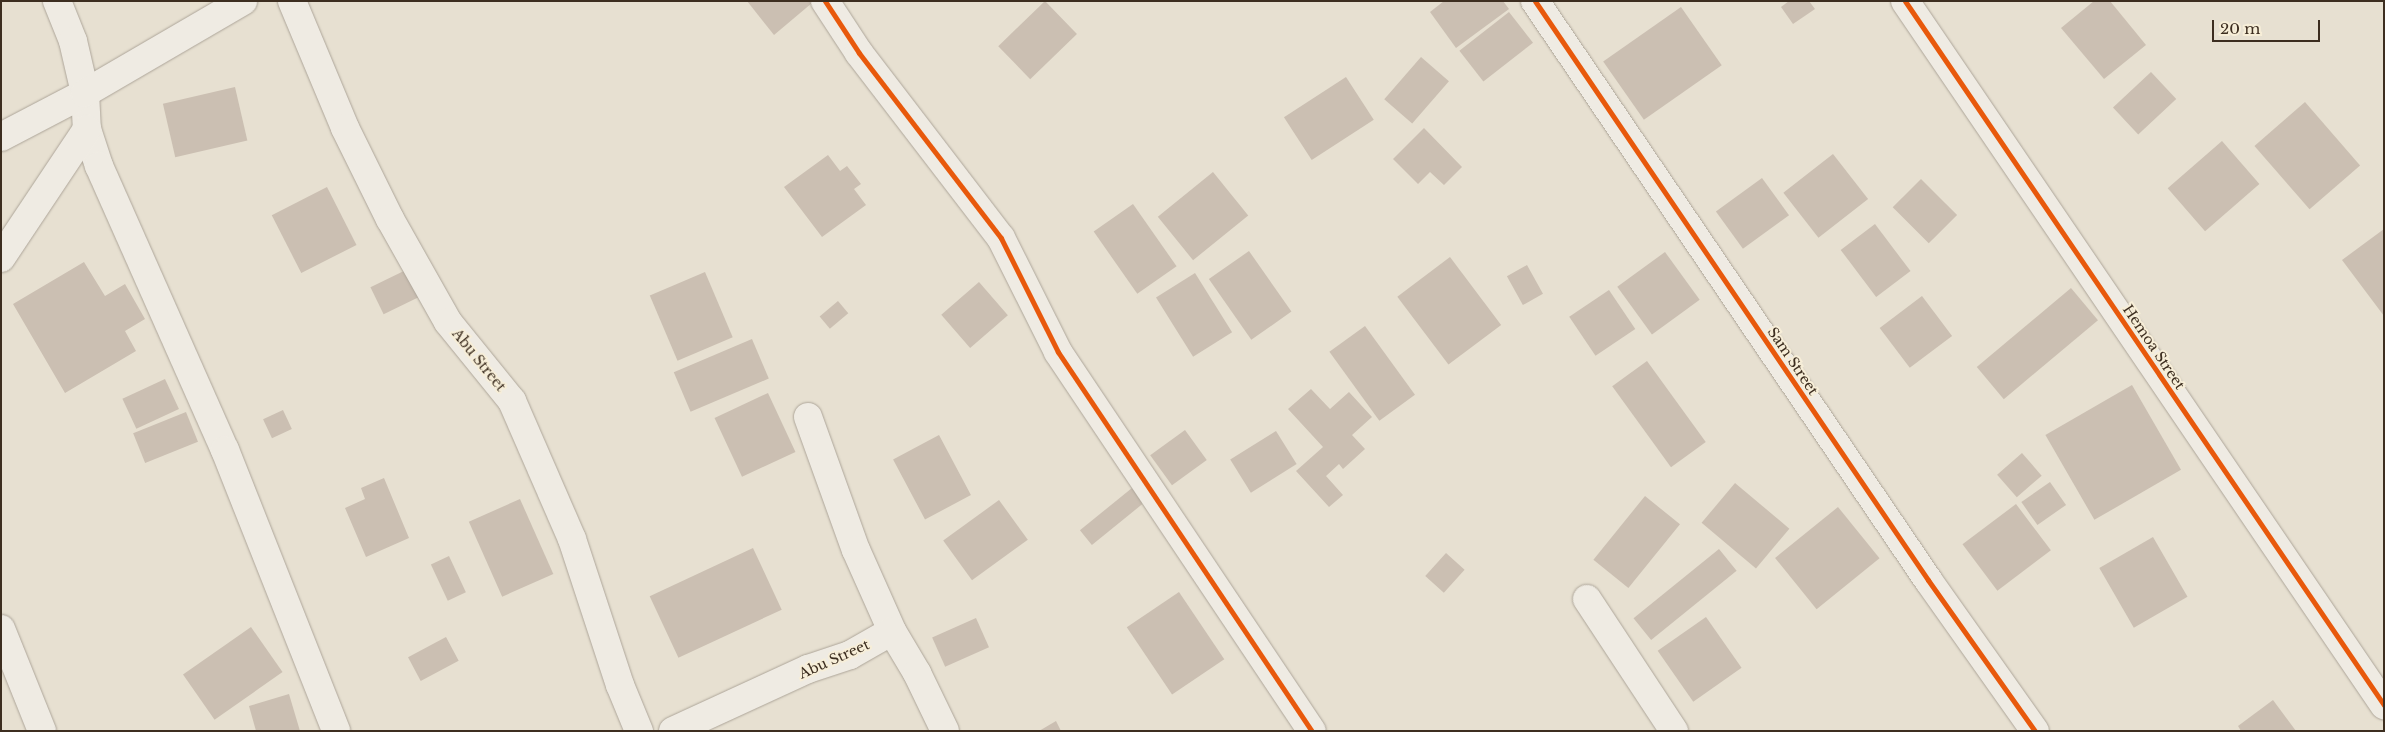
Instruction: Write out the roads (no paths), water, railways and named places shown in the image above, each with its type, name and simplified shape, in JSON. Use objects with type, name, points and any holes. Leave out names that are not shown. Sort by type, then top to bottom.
[{"type":"street","points":[[57,1],[73,41],[85,93],[87,129],[99,166],[225,450],[336,731]]},
{"type":"street","points":[[1,138],[85,93],[243,1]]},
{"type":"street","name":"Abu Street","points":[[292,1],[345,128],[390,219],[448,322],[512,401],[572,540],[620,685],[639,731]]},
{"type":"street","points":[[826,1],[859,53],[1001,238],[1058,352],[1312,731]]},
{"type":"street","name":"Sam Street","points":[[1535,1],[1928,580],[2035,731]]},
{"type":"street","name":"Hemoa Street","points":[[1905,1],[2384,705]]},
{"type":"street","points":[[1,258],[87,129]]},
{"type":"street","points":[[808,417],[856,550],[892,631],[917,673],[945,731]]},
{"type":"street","points":[[1587,599],[1674,731]]},
{"type":"street","points":[[1,629],[42,731]]},
{"type":"street","name":"Abu Street","points":[[673,731],[808,669],[850,655],[892,631]]}]
